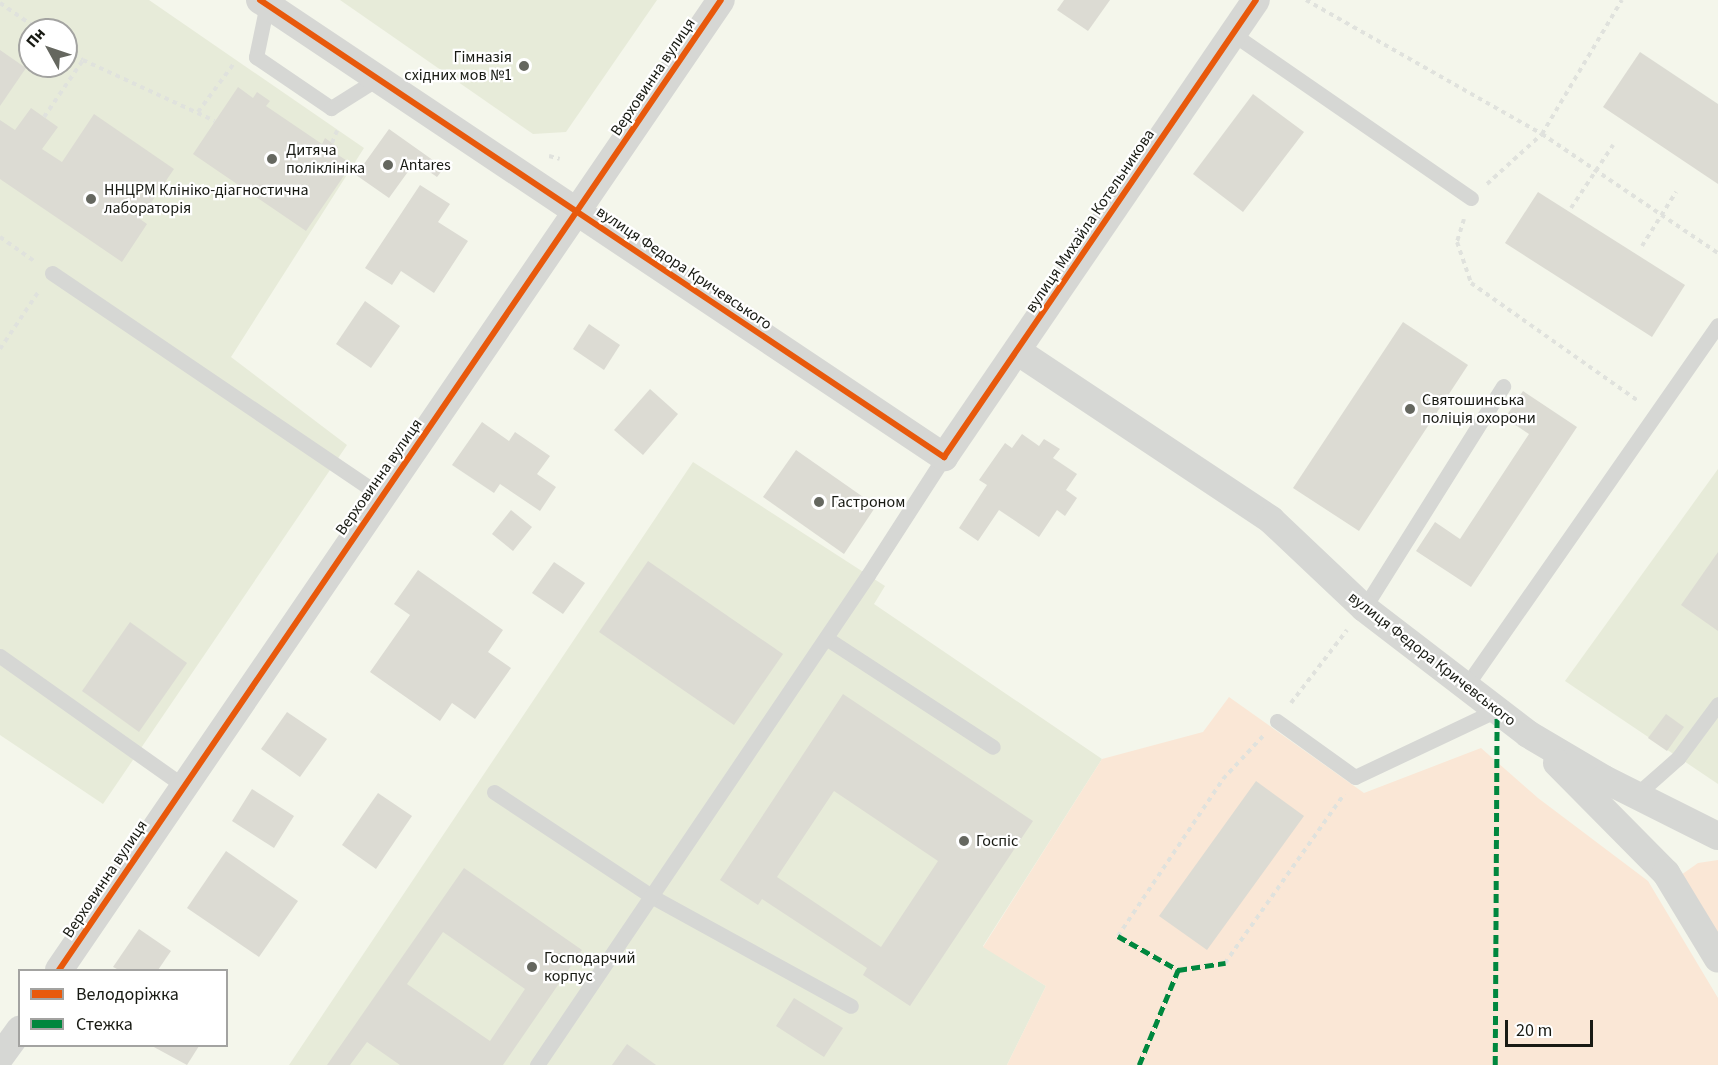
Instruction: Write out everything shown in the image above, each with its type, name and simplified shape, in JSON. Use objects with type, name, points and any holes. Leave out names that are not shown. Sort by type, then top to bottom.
[{"type":"street","name":"Верховинна вулиця","points":[[60,969],[381,496],[578,213],[721,0]]},
{"type":"street","name":"вулиця Михайла Котельникова","points":[[944,457],[1257,0]]},
{"type":"street","name":"вулиця Федора Кричевського","points":[[263,2],[944,457]]},
{"type":"street","name":"вулиця Федора Кричевського","points":[[1017,351],[1271,520],[1364,608],[1528,734],[1636,795],[1718,836]]},
{"type":"street","points":[[1528,734],[1666,873],[1718,959]]},
{"type":"street","points":[[0,1058],[18,1032]]},
{"type":"lane","points":[[263,2],[256,57],[331,108],[377,79]]},
{"type":"lane","points":[[1233,34],[1471,198]]},
{"type":"lane","points":[[52,273],[381,496]]},
{"type":"lane","points":[[1466,686],[1718,325]]},
{"type":"lane","points":[[1364,608],[1503,386]]},
{"type":"lane","points":[[537,1065],[826,638],[944,457]]},
{"type":"lane","points":[[826,638],[993,747]]},
{"type":"lane","points":[[0,656],[185,787]]},
{"type":"lane","points":[[1636,795],[1678,758],[1718,704]]},
{"type":"lane","points":[[1277,721],[1355,777],[1497,710]]},
{"type":"lane","points":[[494,792],[651,896],[851,1006]]},
{"type":"path","points":[[1306,0],[1542,134],[1718,253]]},
{"type":"path","points":[[1622,0],[1542,134],[1471,198],[1457,242],[1471,283],[1656,414]]},
{"type":"path","points":[[0,3],[22,18]]},
{"type":"path","points":[[198,112],[260,34]]},
{"type":"path","points":[[78,56],[215,121]]},
{"type":"path","points":[[44,117],[83,60]]},
{"type":"path","points":[[1571,208],[1613,145]]},
{"type":"path","points":[[1642,246],[1676,192]]},
{"type":"path","points":[[0,237],[52,273],[0,349]]},
{"type":"path","points":[[1118,936],[1223,779],[1277,721],[1364,608]]},
{"type":"path","points":[[1225,963],[1355,777]]},
{"type":"shaded area","points":[[0,0],[149,0],[364,148],[231,357],[347,445],[103,804],[0,735]]},
{"type":"shaded area","name":"Гімназія східних мов №1","points":[[340,0],[657,0],[566,132],[533,134]]},
{"type":"shaded area","points":[[693,462],[885,586],[874,604],[1102,759],[983,946],[1046,986],[1007,1065],[289,1065]]},
{"type":"shaded area","points":[[1718,469],[1718,784],[1565,681]]},
{"type":"shaded area","points":[[1229,697],[1364,793],[1481,748],[1538,798],[1648,881],[1718,998],[1718,1065],[1007,1065],[1046,986],[983,947],[1102,759],[1203,732]]},
{"type":"shaded area","points":[[1718,860],[1718,933],[1681,875],[1698,863]]},
{"type":"building","points":[[1064,0],[1110,0],[1088,31],[1057,10]]},
{"type":"building","points":[[0,50],[18,62],[19,78],[0,106]]},
{"type":"building","points":[[1640,52],[1718,104],[1718,184],[1603,107]]},
{"type":"building","name":"Дитяча поліклініка","points":[[238,87],[253,98],[257,92],[270,101],[266,106],[322,144],[325,138],[338,147],[335,153],[352,164],[306,231],[193,154]]},
{"type":"building","points":[[1253,94],[1304,132],[1243,212],[1193,174]]},
{"type":"building","name":"ННЦРМ Клініко-діагностична лабораторія","points":[[31,108],[58,127],[42,149],[62,162],[94,114],[174,169],[140,219],[147,224],[122,262],[0,179],[0,120],[15,130]]},
{"type":"building","name":"Antares","points":[[389,129],[444,168],[437,177],[415,162],[389,198],[356,175]]},
{"type":"building","points":[[420,185],[450,204],[438,222],[468,241],[434,293],[401,271],[392,285],[365,268]]},
{"type":"building","points":[[1538,192],[1685,285],[1652,337],[1505,243]]},
{"type":"building","points":[[365,301],[400,326],[371,368],[336,344]]},
{"type":"building","points":[[1403,322],[1468,365],[1359,531],[1293,488]]},
{"type":"building","points":[[589,324],[620,345],[604,370],[573,349]]},
{"type":"building","points":[[650,389],[678,414],[643,455],[614,430]]},
{"type":"building","points":[[1523,391],[1577,427],[1471,587],[1416,551],[1435,522],[1460,539],[1529,434],[1505,418]]},
{"type":"building","points":[[482,422],[509,441],[515,432],[550,456],[537,474],[556,487],[540,511],[500,484],[494,493],[452,465]]},
{"type":"building","points":[[1022,434],[1039,446],[1044,439],[1060,449],[1053,458],[1077,474],[1066,490],[1077,498],[1065,516],[1057,510],[1039,537],[999,510],[978,541],[959,528],[987,485],[979,480],[1005,443],[1012,448]]},
{"type":"building","name":"Гастроном","points":[[796,450],[876,506],[844,554],[763,497]]},
{"type":"building","points":[[511,510],[532,527],[513,551],[492,534]]},
{"type":"building","points":[[1718,552],[1718,631],[1681,605]]},
{"type":"building","points":[[648,561],[783,654],[734,725],[599,632]]},
{"type":"building","points":[[554,562],[585,583],[563,614],[532,593]]},
{"type":"building","points":[[418,570],[503,630],[488,652],[511,668],[475,719],[452,703],[440,721],[370,672],[410,615],[394,604]]},
{"type":"building","points":[[130,622],[187,663],[139,732],[82,691]]},
{"type":"building","name":"Госпіс","points":[[843,694],[1033,821],[910,1006],[863,975],[867,968],[762,899],[758,905],[720,880]],"holes":[[[834,791],[938,861],[881,947],[777,877]]]},
{"type":"building","points":[[287,712],[327,739],[300,777],[261,749]]},
{"type":"building","points":[[1666,714],[1684,727],[1667,751],[1648,738]]},
{"type":"building","points":[[1256,781],[1304,816],[1207,950],[1159,916]]},
{"type":"building","points":[[252,789],[294,816],[274,848],[232,821]]},
{"type":"building","points":[[378,793],[412,816],[376,869],[342,845]]},
{"type":"building","points":[[226,851],[298,901],[259,957],[187,908]]},
{"type":"building","name":"Господарчий корпус","points":[[464,868],[582,950],[503,1065],[400,1065],[367,1042],[350,1065],[327,1065]],"holes":[[[443,932],[525,989],[490,1041],[407,984]]]},
{"type":"building","points":[[139,929],[171,951],[159,969],[117,969],[113,967]]},
{"type":"building","points":[[794,998],[843,1028],[824,1057],[776,1026]]},
{"type":"building","points":[[627,1044],[656,1065],[612,1065]]},
{"type":"building","points":[[154,1047],[198,1047],[187,1065]]},
{"type":"marked path","points":[[1495,1065],[1497,710]]},
{"type":"marked path","points":[[1118,936],[1178,970]]},
{"type":"marked path","points":[[1139,1065],[1178,970],[1225,963]]},
{"type":"cycle path","points":[[260,0],[944,457],[1256,0]]},
{"type":"cycle path","points":[[60,969],[721,0]]},
{"type":"place","name":"Гімназія східних мов №1","points":[[524,66]]},
{"type":"place","name":"Дитяча поліклініка","points":[[272,159]]},
{"type":"place","name":"Antares","points":[[388,165]]},
{"type":"place","name":"ННЦРМ Клініко-діагностична лабораторія","points":[[91,199]]},
{"type":"place","name":"Святошинська поліція охорони","points":[[1410,409]]},
{"type":"place","name":"Гастроном","points":[[819,502]]},
{"type":"place","name":"Госпіс","points":[[964,841]]},
{"type":"place","name":"Господарчий корпус","points":[[532,967]]}]
